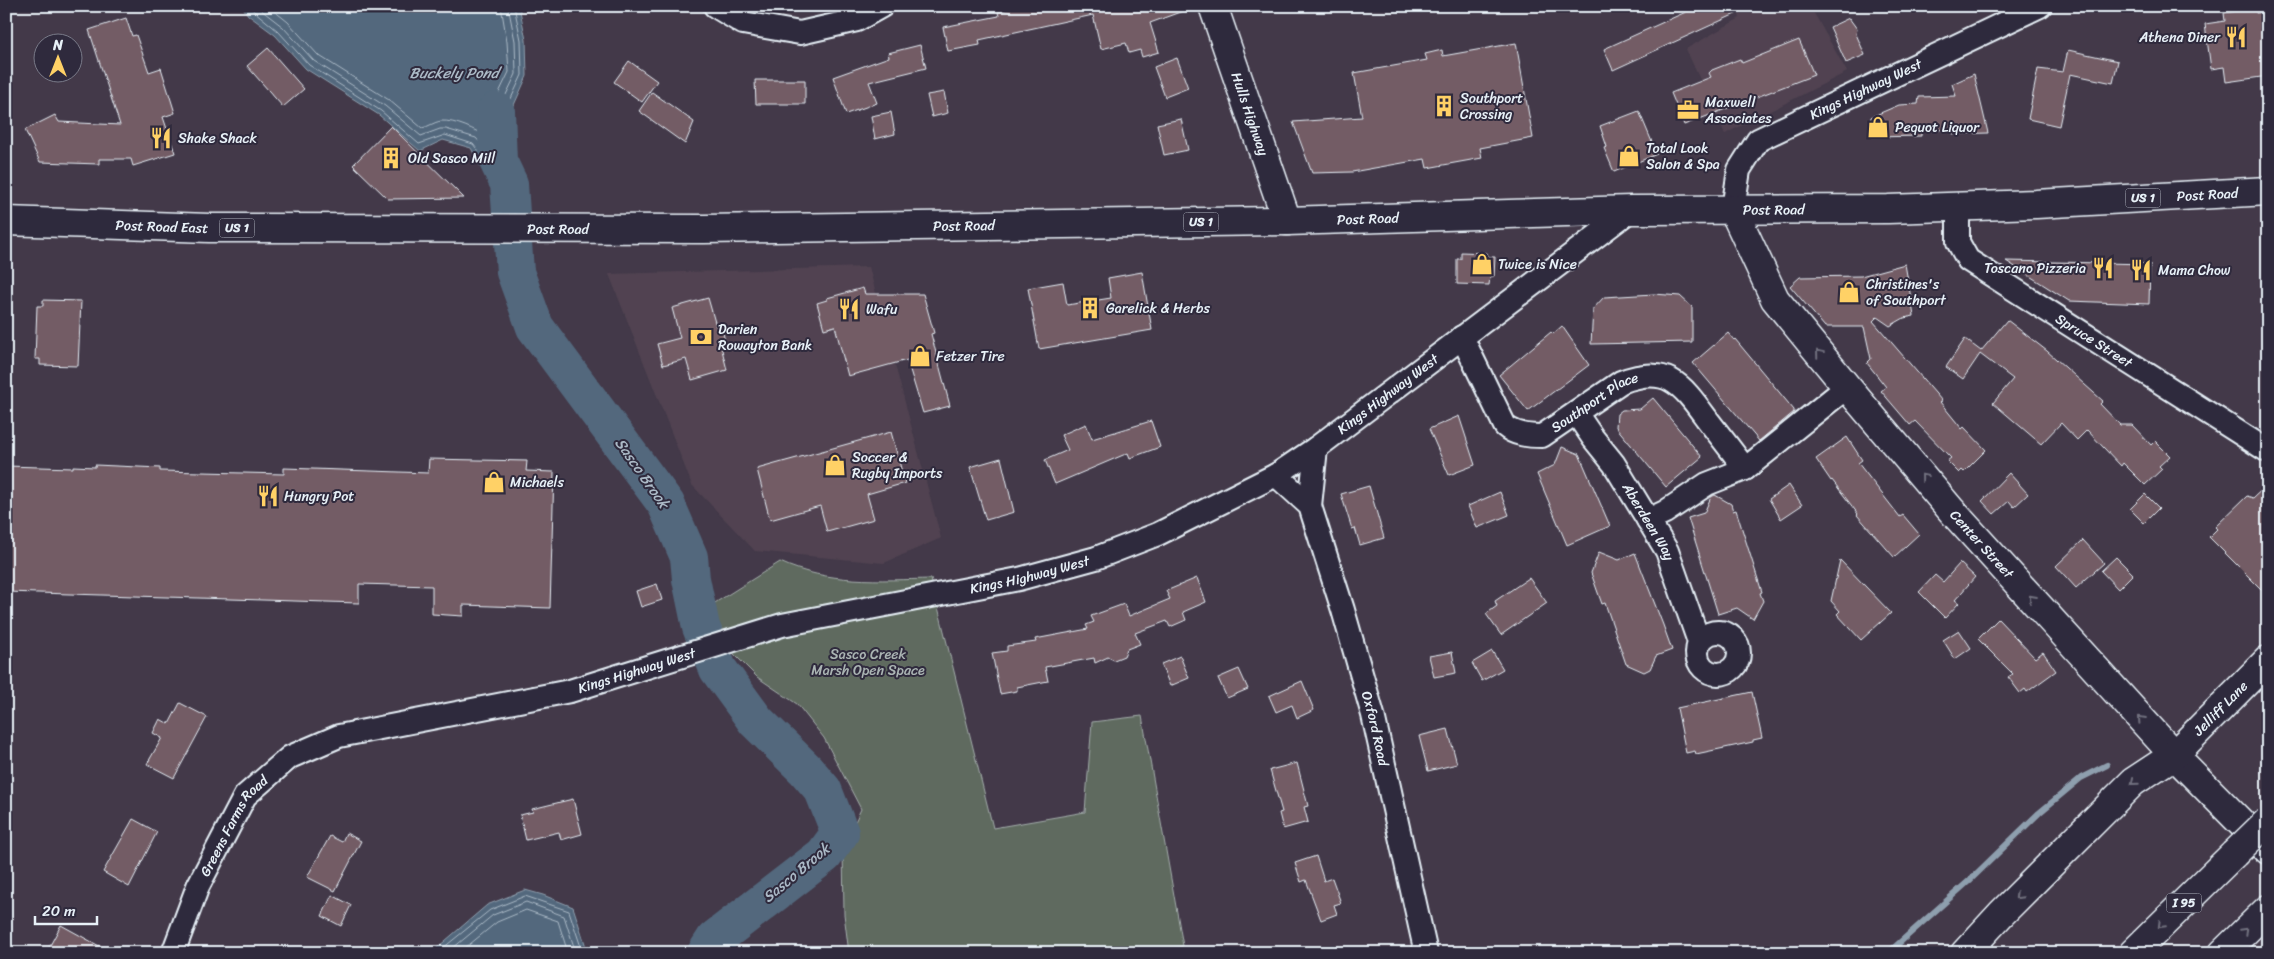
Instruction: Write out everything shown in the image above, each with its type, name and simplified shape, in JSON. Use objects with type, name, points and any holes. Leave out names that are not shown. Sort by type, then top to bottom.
[{"type":"main road","name":"Hulls Highway","points":[[1213,6],[1287,220]]},
{"type":"main road","name":"Post Road","points":[[469,230],[1287,220],[1631,210],[1888,209],[2036,204],[2268,191]]},
{"type":"main road","name":"Center Street","points":[[1733,209],[1775,299],[1847,387],[1952,511],[2174,755],[2268,850]]},
{"type":"main road","name":"Post Road East","points":[[6,221],[200,228],[469,230]]},
{"type":"main road","name":"Jelliff Lane","points":[[1965,953],[2001,914],[2133,782],[2174,755],[2268,660]]},
{"type":"main road","name":"I 95","points":[[2134,953],[2268,821]]},
{"type":"main road","points":[[2223,953],[2268,909]]},
{"type":"street","points":[[715,6],[743,23],[800,33],[857,20],[882,6]]},
{"type":"street","name":"Kings Highway West","points":[[1733,209],[1739,170],[1758,140],[2040,6]]},
{"type":"street","name":"Spruce Street","points":[[1958,206],[1958,242],[1968,260],[2268,451]]},
{"type":"street","name":"Kings Highway West","points":[[339,736],[570,691],[782,625],[1019,579],[1096,558],[1158,534],[1276,475],[1316,448],[1631,210]]},
{"type":"street","name":"Southport Place","points":[[1462,337],[1505,426],[1510,431],[1527,436],[1542,436],[1621,382],[1636,376],[1658,376],[1683,386],[1745,469]]},
{"type":"street","points":[[1648,520],[1665,512],[1707,484],[1745,469],[1847,387]]},
{"type":"street","name":"Aberdeen Way","points":[[1576,413],[1614,464],[1667,551],[1699,642]]},
{"type":"street","name":"Oxford Road","points":[[1316,448],[1310,506],[1343,610],[1372,714],[1426,953]]},
{"type":"street","points":[[1276,475],[1310,506]]},
{"type":"street","name":"Greens Farms Road","points":[[173,953],[198,886],[245,796],[290,757],[339,736]]},
{"type":"shaded area","points":[[1737,6],[1810,6],[1847,72],[1725,134],[1686,49],[1740,18]]},
{"type":"shaded area","points":[[869,267],[941,538],[884,563],[755,551],[692,485],[609,274]]},
{"type":"green space","name":"Sasco Creek Marsh Open Space","points":[[780,562],[816,574],[835,577],[873,580],[931,579],[993,828],[1085,812],[1092,722],[1142,716],[1183,946],[1152,953],[849,953],[844,914],[843,848],[861,809],[824,738],[797,704],[757,677],[734,654],[710,606]]},
{"type":"water","name":"Buckely Pond","points":[[242,6],[519,6],[526,40],[527,76],[514,105],[506,152],[498,161],[479,163],[471,148],[443,140],[420,151],[379,115],[306,69],[275,35],[248,15]]},
{"type":"water","points":[[525,890],[573,907],[588,953],[431,953],[487,905]]},
{"type":"building","points":[[1008,6],[1190,6],[1191,8],[1150,23],[1159,52],[1142,57],[1140,50],[1129,53],[1126,43],[1101,49],[1093,15],[979,40],[980,45],[948,51],[943,27],[999,16],[998,12],[1009,9]]},
{"type":"building","points":[[1699,6],[1753,6],[1613,70],[1604,49]]},
{"type":"building","name":"Athena Diner","points":[[2256,8],[2256,13],[2262,12],[2268,51],[2268,76],[2226,82],[2224,67],[2211,69],[2205,24],[2225,21],[2224,13]]},
{"type":"building","points":[[126,18],[132,36],[136,35],[149,72],[161,68],[175,113],[163,117],[175,153],[133,166],[131,159],[99,159],[99,164],[40,162],[25,130],[55,115],[59,122],[120,125],[89,30]]},
{"type":"building","points":[[1849,18],[1857,29],[1856,34],[1865,55],[1846,63],[1830,27]]},
{"type":"building","points":[[1799,40],[1814,75],[1684,125],[1671,93],[1711,77],[1709,73],[1712,70],[1740,59],[1742,63]]},
{"type":"building","name":"Southport Crossing","points":[[1516,43],[1533,138],[1480,148],[1482,158],[1427,168],[1425,159],[1352,172],[1312,173],[1293,122],[1362,117],[1354,73],[1427,60],[1425,54],[1442,50],[1443,56]]},
{"type":"building","points":[[920,45],[926,68],[869,82],[877,103],[846,114],[833,77],[889,57],[888,53]]},
{"type":"building","points":[[268,48],[304,89],[283,107],[247,66]]},
{"type":"building","points":[[2068,50],[2118,61],[2113,83],[2070,74],[2059,126],[2028,119],[2038,69],[2063,72]]},
{"type":"building","points":[[1177,58],[1188,88],[1165,97],[1154,67]]},
{"type":"building","points":[[629,61],[657,81],[642,102],[614,82]]},
{"type":"building","points":[[1974,74],[1988,133],[1953,134],[1953,129],[1921,131],[1921,136],[1872,137],[1871,117],[1899,105],[1918,104],[1919,97],[1956,96],[1952,84]]},
{"type":"building","points":[[755,80],[805,80],[805,104],[756,104]]},
{"type":"building","points":[[652,92],[694,122],[685,144],[639,111]]},
{"type":"building","points":[[944,92],[948,113],[932,117],[927,95]]},
{"type":"building","points":[[1639,111],[1657,154],[1614,172],[1604,148],[1607,147],[1600,126]]},
{"type":"building","points":[[891,112],[895,134],[875,139],[871,116]]},
{"type":"building","points":[[1181,119],[1188,150],[1164,155],[1157,124]]},
{"type":"building","name":"Old Sasco Mill","points":[[391,126],[464,198],[388,199],[353,165]]},
{"type":"building","points":[[1461,252],[1486,253],[1489,257],[1495,257],[1494,276],[1490,277],[1489,285],[1457,284],[1457,259],[1461,259]]},
{"type":"building","points":[[2006,261],[2150,264],[2149,304],[2069,301]]},
{"type":"building","points":[[1905,264],[1914,316],[1904,318],[1890,326],[1877,317],[1873,321],[1942,401],[1940,402],[1962,429],[1964,427],[1986,450],[1964,472],[1962,470],[1959,473],[1947,461],[1951,458],[1915,421],[1910,425],[1881,391],[1886,387],[1867,363],[1871,359],[1864,327],[1825,327],[1790,286],[1800,277],[1861,276]]},
{"type":"building","name":"Garelick & Herbs","points":[[1142,272],[1152,330],[1039,349],[1028,288],[1063,282],[1067,305],[1111,298],[1108,278]]},
{"type":"building","points":[[863,288],[865,294],[923,294],[934,333],[931,334],[950,406],[923,413],[907,360],[848,376],[835,326],[824,329],[817,303],[827,300],[827,298]]},
{"type":"building","points":[[1654,294],[1680,296],[1692,307],[1692,342],[1591,344],[1593,309],[1604,297]]},
{"type":"building","points":[[708,298],[716,326],[721,325],[725,341],[720,342],[727,370],[692,380],[686,359],[663,365],[657,344],[680,338],[672,308]]},
{"type":"building","points":[[43,300],[81,301],[78,366],[40,365],[40,359],[35,359],[37,306],[43,306]]},
{"type":"building","points":[[2007,320],[2047,351],[2103,401],[2100,404],[2120,425],[2132,425],[2151,445],[2155,441],[2170,456],[2159,466],[2162,469],[2145,485],[2123,463],[2121,466],[2087,430],[2077,440],[2061,423],[2041,444],[1993,403],[2013,379],[1980,354],[1963,379],[1946,367],[1965,339],[1981,351]]},
{"type":"building","points":[[1562,326],[1589,365],[1528,411],[1499,375],[1551,332],[1553,334]]},
{"type":"building","points":[[1728,333],[1794,410],[1759,441],[1693,363]]},
{"type":"building","points":[[1653,398],[1702,457],[1666,487],[1616,427],[1617,414],[1622,410],[1640,409]]},
{"type":"building","points":[[1459,416],[1475,465],[1449,475],[1429,429]]},
{"type":"building","points":[[1151,421],[1160,447],[1130,458],[1128,453],[1055,484],[1045,460],[1068,450],[1061,435],[1086,424],[1092,439]]},
{"type":"building","points":[[891,432],[905,483],[867,494],[874,519],[827,532],[820,506],[770,520],[757,469]]},
{"type":"building","points":[[1847,437],[1862,460],[1858,463],[1900,517],[1903,515],[1919,534],[1894,557],[1857,515],[1816,459]]},
{"type":"building","points":[[1562,447],[1579,454],[1610,526],[1567,545],[1537,474],[1555,465]]},
{"type":"building","points":[[1001,458],[1014,512],[986,520],[970,467]]},
{"type":"building","points":[[429,459],[527,461],[526,471],[554,472],[550,608],[463,605],[463,616],[432,614],[432,586],[359,584],[359,603],[6,592],[6,466],[73,468],[73,466],[95,467],[95,465],[160,468],[160,471],[284,474],[284,468],[428,473]]},
{"type":"building","points":[[2009,473],[2028,494],[2014,507],[2009,501],[1994,514],[1982,501]]},
{"type":"building","points":[[2268,484],[2268,596],[2209,537],[2217,529],[2215,527],[2247,496],[2253,498]]},
{"type":"building","points":[[1789,485],[1802,505],[1781,519],[1769,499]]},
{"type":"building","points":[[1369,486],[1384,538],[1360,545],[1355,528],[1352,529],[1341,494]]},
{"type":"building","points":[[1500,492],[1509,515],[1477,528],[1468,506]]},
{"type":"building","points":[[2145,494],[2159,508],[2144,523],[2130,509]]},
{"type":"building","points":[[1715,495],[1731,504],[1733,511],[1736,510],[1762,592],[1760,593],[1763,601],[1753,619],[1737,608],[1718,614],[1688,518],[1704,513],[1711,497]]},
{"type":"building","points":[[2083,540],[2104,563],[2076,588],[2056,566]]},
{"type":"building","points":[[1599,552],[1619,560],[1635,553],[1663,625],[1672,650],[1656,656],[1650,669],[1644,672],[1626,664],[1605,603],[1602,604],[1591,573]]},
{"type":"building","points":[[2116,557],[2133,574],[2118,589],[2101,571]]},
{"type":"building","points":[[1840,560],[1891,613],[1861,640],[1837,614],[1840,611],[1831,601]]},
{"type":"building","points":[[1960,563],[1975,577],[1955,600],[1959,603],[1945,618],[1919,592],[1935,575],[1943,582]]},
{"type":"building","points":[[1197,578],[1206,602],[1183,612],[1186,620],[1170,627],[1167,621],[1135,633],[1140,644],[1127,649],[1124,656],[1114,660],[1108,657],[1095,663],[1094,658],[1045,667],[1048,681],[1017,687],[1017,691],[1000,694],[992,653],[1007,651],[1007,646],[1036,642],[1035,639],[1088,629],[1086,625],[1094,622],[1091,616],[1124,604],[1129,616],[1170,599],[1166,591]]},
{"type":"building","points":[[1529,578],[1547,603],[1501,635],[1486,614],[1497,606],[1495,601]]},
{"type":"building","points":[[657,584],[662,600],[641,607],[636,591]]},
{"type":"building","points":[[1998,619],[2035,658],[2043,652],[2056,671],[2027,692],[2025,689],[2020,693],[2008,677],[2013,674],[1978,639]]},
{"type":"building","points":[[1959,630],[1971,648],[1955,659],[1943,640]]},
{"type":"building","points":[[1492,651],[1503,669],[1482,681],[1472,663]]},
{"type":"building","points":[[1452,652],[1456,673],[1434,677],[1429,656]]},
{"type":"building","points":[[1180,656],[1189,678],[1170,686],[1161,664]]},
{"type":"building","points":[[1239,669],[1248,689],[1227,698],[1218,678]]},
{"type":"building","points":[[1302,681],[1314,710],[1297,718],[1292,705],[1276,712],[1269,696]]},
{"type":"building","points":[[1752,692],[1762,738],[1753,740],[1753,742],[1696,754],[1695,751],[1686,753],[1677,708]]},
{"type":"building","points":[[180,703],[207,717],[174,778],[147,764],[162,738],[153,733],[160,719],[169,724]]},
{"type":"building","points":[[1448,729],[1457,764],[1428,771],[1419,736]]},
{"type":"building","points":[[1297,763],[1308,806],[1304,807],[1308,822],[1283,829],[1279,813],[1282,812],[1270,770]]},
{"type":"building","points":[[573,799],[582,834],[561,840],[559,832],[526,840],[520,815],[533,812],[532,809]]},
{"type":"building","points":[[133,819],[157,832],[129,887],[103,872]]},
{"type":"building","points":[[346,833],[361,841],[335,891],[307,877],[330,836],[342,842]]},
{"type":"building","points":[[1316,856],[1324,881],[1332,878],[1341,903],[1334,905],[1337,914],[1321,920],[1306,880],[1301,882],[1295,863]]},
{"type":"building","points":[[332,895],[351,905],[341,926],[322,916]]},
{"type":"building","points":[[61,925],[112,953],[46,953]]},
{"type":"waterway","name":"Sasco Brook","points":[[496,111],[498,161],[509,184],[515,272],[535,327],[666,504],[689,557],[691,579],[701,627],[718,669],[756,721],[806,770],[823,790],[840,833],[824,855],[715,939],[706,953]]},
{"type":"waterway","points":[[1888,953],[1970,880],[2039,813],[2081,778],[2107,765]]},
{"type":"place","name":"Athena Diner","points":[[2236,37]]},
{"type":"place","name":"Southport Crossing","points":[[1444,106]]},
{"type":"place","name":"Maxwell Associates","points":[[1688,110]]},
{"type":"place","name":"Pequot Liquor","points":[[1878,127]]},
{"type":"place","name":"Shake Shack","points":[[161,138]]},
{"type":"place","name":"Total Look Salon & Spa","points":[[1629,156]]},
{"type":"place","name":"Old Sasco Mill","points":[[391,158]]},
{"type":"place","name":"Twice is Nice","points":[[1482,264]]},
{"type":"place","name":"Toscano Pizzeria","points":[[2103,268]]},
{"type":"place","name":"Mama Chow","points":[[2141,270]]},
{"type":"place","name":"Christines's of Southport","points":[[1849,292]]},
{"type":"place","name":"Garelick & Herbs","points":[[1090,308]]},
{"type":"place","name":"Wafu","points":[[849,309]]},
{"type":"place","name":"Darien Rowayton Bank","points":[[701,337]]},
{"type":"place","name":"Fetzer Tire","points":[[920,356]]},
{"type":"place","name":"Soccer & Rugby Imports","points":[[835,465]]},
{"type":"place","name":"Michaels","points":[[494,482]]},
{"type":"place","name":"Hungry Pot","points":[[268,496]]}]
